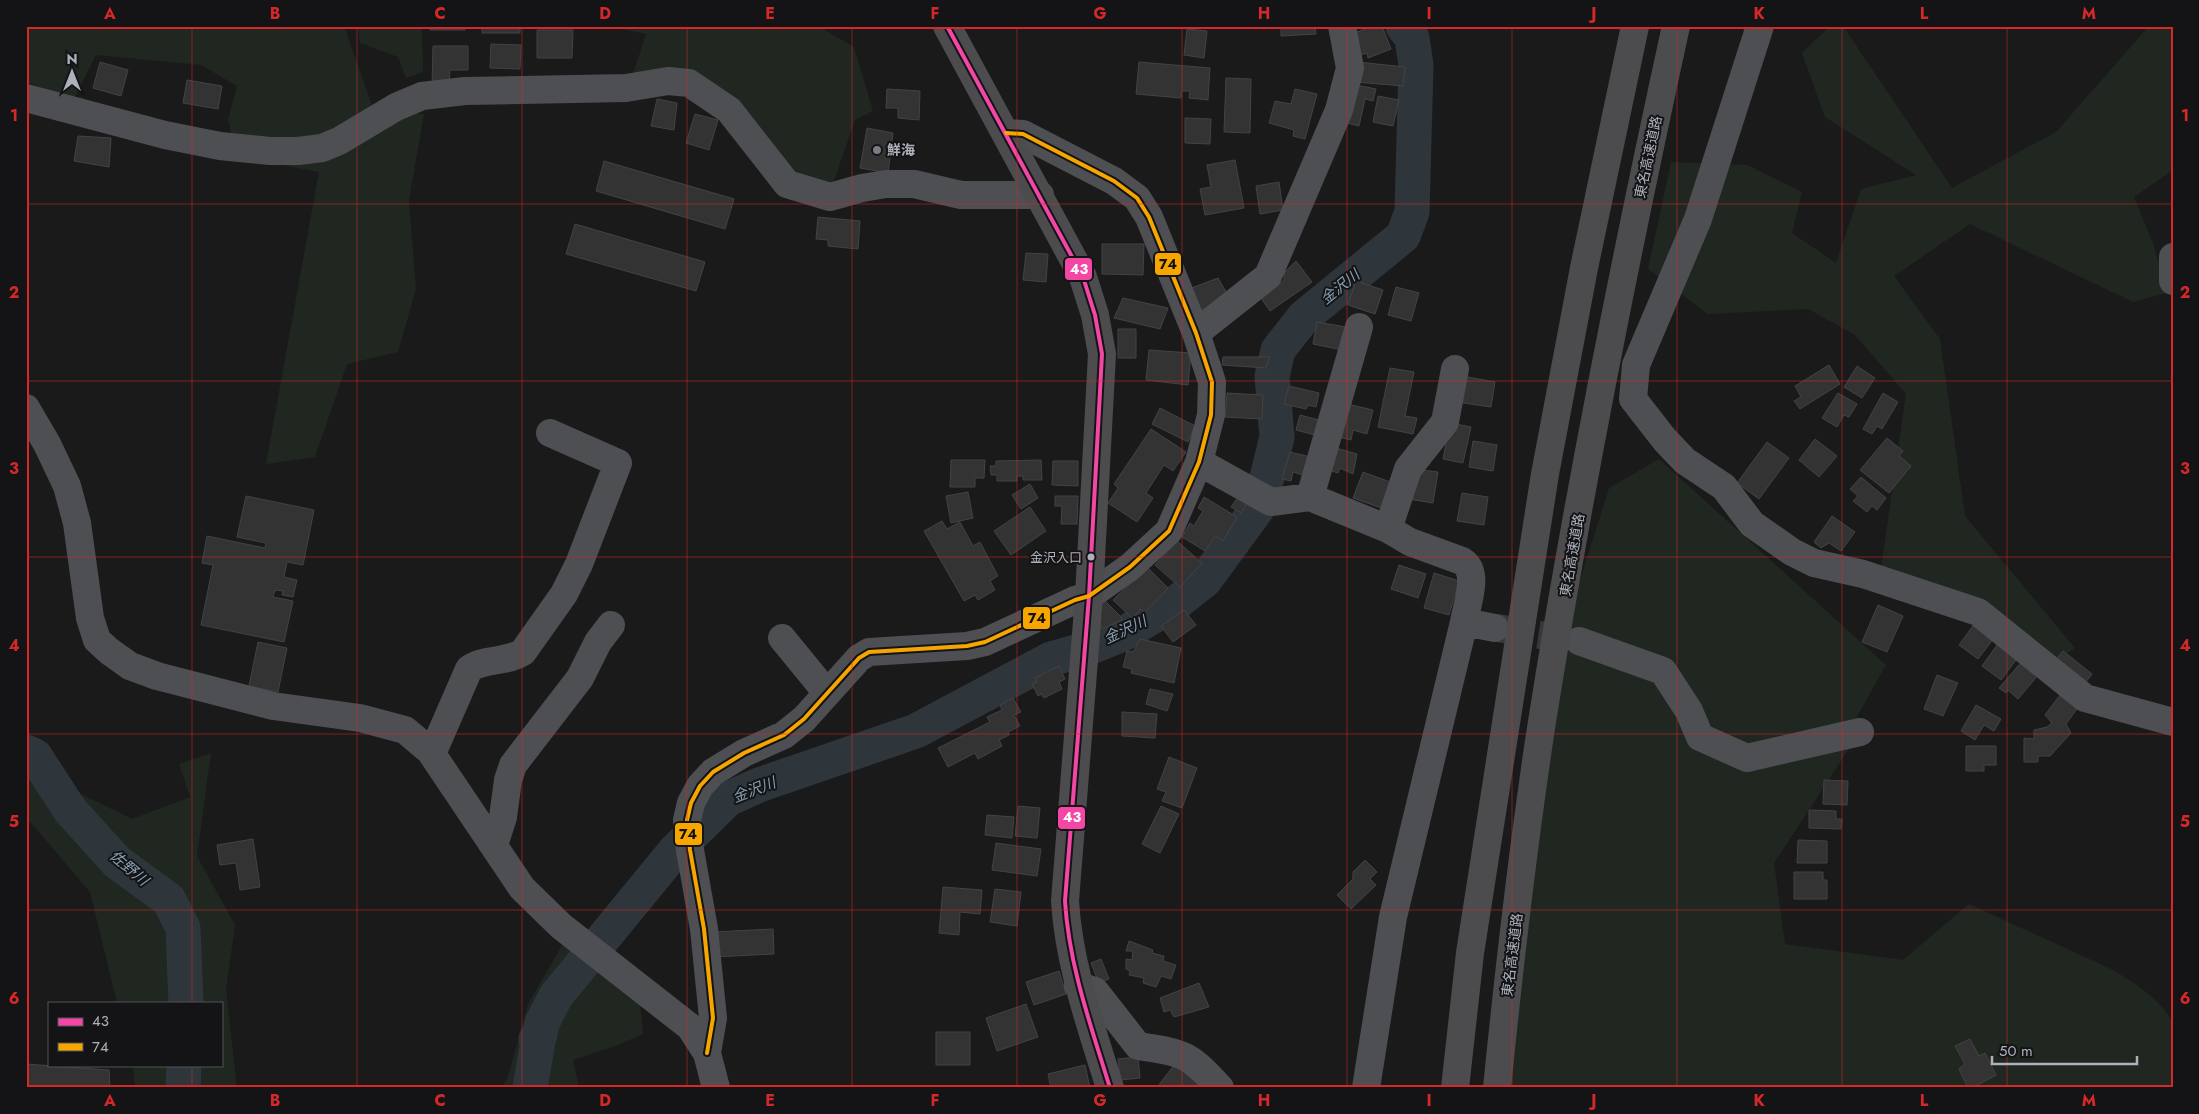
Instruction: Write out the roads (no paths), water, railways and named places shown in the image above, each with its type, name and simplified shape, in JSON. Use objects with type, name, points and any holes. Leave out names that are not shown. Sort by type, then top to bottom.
[{"type":"main road","points":[[948,26],[1083,277],[1095,315],[1102,354],[1089,596],[1065,901],[1068,937],[1078,986],[1110,1088]]},
{"type":"main road","points":[[1455,1088],[1470,953],[1545,474],[1584,268],[1635,26]]},
{"type":"main road","name":"東名高速道路","points":[[1497,1088],[1507,994],[1543,719],[1598,407],[1639,196],[1676,26]]},
{"type":"street","points":[[1196,333],[1268,276],[1339,110],[1350,68],[1342,26]]},
{"type":"street","points":[[1760,26],[1698,218],[1676,276],[1636,365],[1633,400],[1665,440],[1685,461],[1724,487],[1752,524],[1792,552],[1814,563],[1864,574],[1978,612],[2085,698],[2173,722]]},
{"type":"street","points":[[26,98],[166,135],[211,144],[270,151],[298,151],[322,148],[339,141],[396,107],[422,96],[465,91],[626,88],[668,81],[688,83],[729,110],[787,184],[830,197],[862,188],[886,184],[914,184],[961,195],[1040,195]]},
{"type":"street","points":[[707,1053],[712,1018],[704,929],[690,850],[688,820],[691,803],[700,786],[713,772],[744,753],[784,735],[804,718],[859,658],[869,652],[967,646],[986,642],[1075,600],[1089,596],[1130,567],[1169,531],[1199,462],[1211,415],[1212,382],[1196,333],[1149,217],[1137,198],[1114,181],[1023,134],[1006,133]]},
{"type":"street","points":[[2173,257],[2171,264],[2173,282]]},
{"type":"street","points":[[1310,498],[1359,327]]},
{"type":"street","points":[[1388,529],[1408,469],[1446,422],[1455,369]]},
{"type":"street","points":[[26,408],[47,444],[67,486],[77,523],[90,618],[97,640],[108,651],[130,666],[156,676],[273,706],[360,718],[385,723],[405,730],[432,754],[522,888],[561,926],[690,1027],[707,1053],[716,1088]]},
{"type":"street","points":[[432,754],[469,669],[475,664],[514,658],[523,652],[564,594],[579,564],[618,463],[550,432]]},
{"type":"street","points":[[1199,462],[1271,502],[1310,498],[1388,529],[1410,542],[1469,565],[1472,573],[1464,622],[1394,918],[1366,1088]]},
{"type":"street","points":[[1464,622],[1494,628]]},
{"type":"street","points":[[494,845],[503,817],[508,780],[513,765],[580,678],[598,642],[611,625]]},
{"type":"street","points":[[782,638],[827,694]]},
{"type":"street","points":[[1579,641],[1662,671],[1689,710],[1700,737],[1747,758],[1860,732]]},
{"type":"street","points":[[1078,986],[1096,991],[1138,1046],[1179,1052],[1197,1063],[1220,1088]]},
{"type":"waterway","name":"金沢川","points":[[530,1088],[538,1041],[536,1039],[540,1035],[542,1023],[556,996],[674,852],[728,799],[759,785],[916,731],[1051,659],[1086,649],[1123,634],[1176,603],[1205,580],[1257,509],[1267,478],[1277,437],[1272,376],[1278,350],[1304,317],[1403,236],[1412,212],[1416,65],[1412,38],[1403,26]]},
{"type":"waterway","name":"佐野川","points":[[26,752],[35,756],[70,810],[117,862],[169,900],[183,928],[186,1002]]},
{"type":"waterway","name":"佐野川","points":[[183,1088],[184,1066]]},
{"type":"tunnel","points":[[1497,628],[1579,641]]},
{"type":"place","name":"鮮海","points":[[877,150]]},
{"type":"place","name":"金沢入口","points":[[1091,557]]}]
